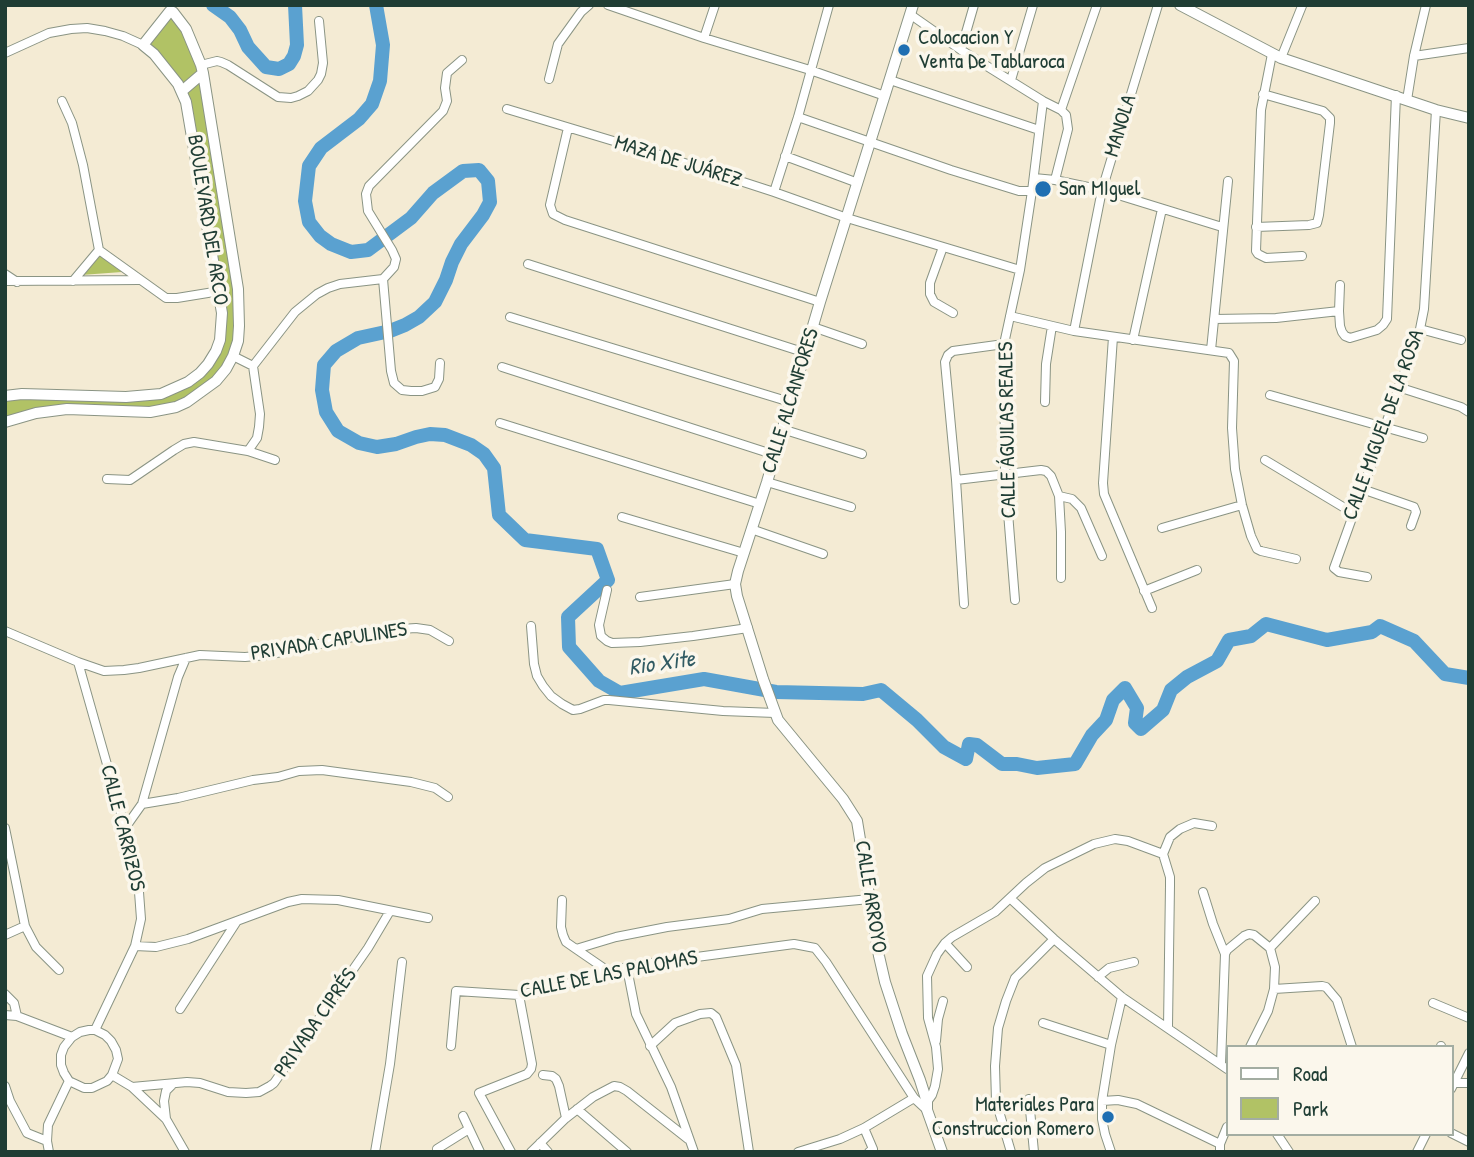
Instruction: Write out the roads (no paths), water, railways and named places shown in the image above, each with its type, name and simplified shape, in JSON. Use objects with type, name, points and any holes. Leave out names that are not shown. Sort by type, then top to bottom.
[{"type":"street","points":[[549,79],[558,44],[589,5]]},
{"type":"street","points":[[608,5],[885,96]]},
{"type":"street","points":[[704,38],[715,5]]},
{"type":"street","points":[[774,192],[829,5]]},
{"type":"street","points":[[961,50],[974,5]]},
{"type":"street","points":[[1011,80],[1033,5]]},
{"type":"street","points":[[1061,110],[1097,5]]},
{"type":"street","name":"MANOLA","points":[[1074,331],[1102,190],[1158,5]]},
{"type":"street","points":[[1180,5],[1277,56],[1436,110],[1469,118]]},
{"type":"street","points":[[1407,100],[1426,5]]},
{"type":"street","points":[[1302,6],[1277,56],[1263,94],[1256,227],[1258,254],[1266,258],[1302,256]]},
{"type":"street","points":[[5,53],[49,33],[88,28],[123,36],[143,46],[171,8]]},
{"type":"street","name":"BOULEVARD DEL ARCO","points":[[5,422],[36,413],[67,409],[150,412],[176,407],[216,381],[233,356],[238,341],[238,289],[202,69],[186,29],[171,8]]},
{"type":"street","points":[[912,10],[961,50],[1061,110],[1066,116],[1068,129],[1055,180]]},
{"type":"street","name":"CALLE ALCANFORES","points":[[735,584],[912,10]]},
{"type":"street","points":[[182,91],[202,69],[217,61],[228,65],[278,97],[292,98],[308,91],[318,80],[323,63],[319,21]]},
{"type":"street","name":"BOULEVARD DEL ARCO","points":[[5,396],[22,394],[100,397],[161,394],[188,382],[200,373],[216,351],[222,328],[220,291],[187,102],[182,91],[154,54],[143,46]]},
{"type":"street","points":[[1414,56],[1469,48]]},
{"type":"street","points":[[248,451],[257,438],[260,414],[253,366],[288,321],[309,300],[328,288],[383,279],[396,262],[392,250],[368,211],[366,194],[369,186],[443,111],[447,101],[447,73],[461,60]]},
{"type":"street","points":[[890,80],[1039,130]]},
{"type":"street","points":[[1256,227],[1317,223],[1330,123],[1330,118],[1323,111],[1263,94]]},
{"type":"street","points":[[1340,285],[1339,311],[1342,332],[1346,336],[1350,338],[1377,330],[1383,325],[1387,318],[1396,96]]},
{"type":"street","points":[[62,101],[72,123],[83,165],[99,250],[166,298],[220,291]]},
{"type":"street","name":"CALLE ÁGUILAS REALES","points":[[1014,600],[1004,475],[1004,344],[1020,270],[1043,101]]},
{"type":"street","name":"MAZA DE JUÁREZ","points":[[507,109],[660,155],[847,218],[1020,270]]},
{"type":"street","name":"CALLE MIGUEL DE LA ROSA","points":[[1367,577],[1344,573],[1334,568],[1420,329],[1424,309],[1436,110]]},
{"type":"street","points":[[798,117],[951,170],[1019,191],[1032,191]]},
{"type":"street","points":[[568,128],[550,205],[553,214],[820,302]]},
{"type":"street","points":[[785,156],[858,183]]},
{"type":"street","points":[[1034,178],[1102,190],[1222,227]]},
{"type":"street","points":[[1211,350],[1228,181]]},
{"type":"street","points":[[1133,340],[1162,209]]},
{"type":"street","points":[[943,247],[930,283],[930,294],[934,302],[953,313]]},
{"type":"street","points":[[73,281],[99,250]]},
{"type":"street","points":[[528,264],[806,353]]},
{"type":"street","points":[[5,274],[17,282]]},
{"type":"street","points":[[383,279],[394,383],[402,390],[422,391],[435,387],[439,379],[440,363]]},
{"type":"street","points":[[5,282],[139,280]]},
{"type":"street","points":[[1214,319],[1276,318],[1339,311]]},
{"type":"street","points":[[1010,316],[1074,331],[1229,353],[1234,361],[1232,428],[1235,469],[1251,536],[1257,549],[1296,559]]},
{"type":"street","points":[[510,317],[790,402]]},
{"type":"street","points":[[1045,402],[1046,364],[1052,326]]},
{"type":"street","points":[[813,327],[862,344]]},
{"type":"street","points":[[1420,329],[1461,340]]},
{"type":"street","points":[[1113,337],[1104,494],[1152,608]]},
{"type":"street","points":[[964,604],[945,362],[947,355],[953,351],[1004,344]]},
{"type":"street","points":[[233,356],[253,366]]},
{"type":"street","points":[[502,367],[775,455]]},
{"type":"street","points":[[1398,387],[1469,412]]},
{"type":"street","points":[[1270,395],[1423,438]]},
{"type":"street","points":[[500,423],[760,504]]},
{"type":"street","points":[[782,429],[862,454]]},
{"type":"street","points":[[107,480],[130,480],[184,444],[194,442],[248,451],[275,460]]},
{"type":"street","points":[[1265,460],[1353,513]]},
{"type":"street","name":"CALLE ÁGUILAS REALES","points":[[1004,475],[1046,471],[1051,475],[1059,496],[1061,578]]},
{"type":"street","points":[[956,480],[1004,475]]},
{"type":"street","points":[[767,482],[850,508]]},
{"type":"street","points":[[1362,489],[1414,507],[1416,512],[1411,526]]},
{"type":"street","points":[[1059,496],[1072,499],[1081,508],[1102,556]]},
{"type":"street","points":[[1162,528],[1242,505]]},
{"type":"street","points":[[622,517],[744,553]]},
{"type":"street","points":[[751,529],[824,554]]},
{"type":"street","points":[[1144,592],[1197,569]]},
{"type":"street","points":[[640,597],[735,584]]},
{"type":"street","name":"CALLE ARROYO","points":[[735,584],[773,708],[782,725],[855,817],[879,956],[889,997],[942,1152]]},
{"type":"street","points":[[607,590],[599,618],[600,632],[603,639],[612,643],[748,628]]},
{"type":"street","points":[[531,626],[534,664],[542,686],[557,701],[573,709],[609,700],[723,711],[773,708]]},
{"type":"street","name":"PRIVADA CAPULINES","points":[[5,631],[104,670],[124,670],[200,655],[267,655],[386,630],[430,630],[449,641]]},
{"type":"street","points":[[125,828],[142,804],[178,677],[186,658]]},
{"type":"street","name":"CALLE CARRIZOS","points":[[78,662],[125,828],[139,892],[141,919],[135,946],[95,1030]]},
{"type":"street","points":[[142,804],[311,770],[346,772],[411,782],[435,788],[448,797]]},
{"type":"street","points":[[1168,1027],[1170,877],[1163,854],[1170,837],[1180,829],[1194,823],[1212,826]]},
{"type":"street","points":[[5,828],[25,926],[36,947],[59,970]]},
{"type":"street","points":[[936,1047],[928,1018],[927,976],[945,943],[952,937],[995,912],[1045,868],[1094,844],[1115,839],[1163,854]]},
{"type":"street","points":[[1203,892],[1225,954],[1224,1066]]},
{"type":"street","points":[[135,946],[156,947],[188,939],[302,899],[338,900],[428,918]]},
{"type":"street","points":[[576,949],[616,937],[717,921],[762,909],[870,899]]},
{"type":"street","points":[[1010,899],[1122,997],[1224,1066]]},
{"type":"street","points":[[562,900],[561,927],[566,942],[608,971]]},
{"type":"street","points":[[1270,948],[1314,901]]},
{"type":"street","name":"PRIVADA CIPRÉS","points":[[132,1087],[176,1082],[200,1083],[228,1092],[253,1093],[270,1086],[368,948],[390,911]]},
{"type":"street","points":[[180,1009],[237,921]]},
{"type":"street","points":[[5,935],[25,926]]},
{"type":"street","points":[[1225,954],[1249,934],[1270,948],[1275,967],[1274,989],[1268,1011],[1251,1045]]},
{"type":"street","points":[[1011,1152],[996,1101],[998,1028],[1015,978],[1054,939]]},
{"type":"street","points":[[945,943],[967,967]]},
{"type":"street","name":"CALLE DE LAS PALOMAS","points":[[451,1046],[456,991],[519,995],[644,964],[794,944],[815,948],[914,1098],[927,1106]]},
{"type":"street","points":[[375,1152],[390,1064],[402,962]]},
{"type":"street","points":[[1098,977],[1109,968],[1134,962]]},
{"type":"street","points":[[627,968],[636,1014],[671,1087],[694,1152]]},
{"type":"street","points":[[1274,989],[1326,988],[1338,1000],[1351,1045]]},
{"type":"street","points":[[5,994],[14,1003],[17,1016]]},
{"type":"street","points":[[511,1152],[479,1093],[531,1069],[519,995]]},
{"type":"street","points":[[1111,1152],[1102,1119],[1102,1101],[1122,997]]},
{"type":"street","points":[[927,1106],[938,1069],[938,1019],[943,1001]]},
{"type":"street","points":[[1433,1003],[1469,1018]]},
{"type":"street","points":[[650,1046],[675,1023],[700,1014],[711,1013],[716,1017],[736,1065],[749,1152]]},
{"type":"street","points":[[5,1015],[17,1016],[72,1037]]},
{"type":"street","points":[[1043,1023],[1111,1045]]},
{"type":"street","points":[[95,1030],[111,1041],[118,1059],[107,1082],[84,1088],[69,1081],[61,1065],[61,1055],[72,1037],[80,1032],[95,1030]]},
{"type":"street","points":[[1453,1086],[1469,1053]]},
{"type":"street","points":[[112,1075],[132,1087],[166,1119],[185,1152]]},
{"type":"street","points":[[543,1075],[556,1079],[565,1118]]},
{"type":"street","points":[[49,1152],[48,1125],[69,1081]]},
{"type":"street","points":[[166,1119],[166,1091],[176,1082]]},
{"type":"street","points":[[1453,1086],[1469,1083]]},
{"type":"street","points":[[5,1086],[27,1133],[47,1141]]},
{"type":"street","points":[[531,1152],[565,1118],[614,1086],[620,1087],[688,1139]]},
{"type":"street","points":[[797,1152],[840,1139],[864,1128],[914,1098]]},
{"type":"street","points":[[1029,1099],[1034,1152]]},
{"type":"street","points":[[1102,1101],[1118,1100],[1137,1104],[1220,1148],[1226,1130]]},
{"type":"street","points":[[577,1109],[626,1152]]},
{"type":"street","points":[[463,1115],[480,1152]]},
{"type":"street","points":[[864,1128],[872,1151]]},
{"type":"street","points":[[437,1149],[469,1129]]},
{"type":"street","points":[[1453,1134],[1469,1142]]},
{"type":"street","points":[[1278,1136],[1289,1152]]},
{"type":"street","points":[[1417,1152],[1425,1136]]},
{"type":"street","points":[[540,1143],[548,1152]]},
{"type":"waterway","name":"Rio Xite","points":[[213,5],[230,17],[248,47],[266,67],[279,69],[289,64],[297,45],[295,5]]},
{"type":"waterway","name":"Rio Xite","points":[[376,5],[383,45],[380,81],[372,104],[359,119],[321,148],[309,166],[305,201],[309,222],[320,236],[331,244],[351,252],[368,250],[411,218],[433,193],[463,171],[479,170],[488,181],[490,202],[461,244],[435,302],[419,317],[405,325],[358,338],[336,351],[324,365],[322,390],[326,412],[338,431],[359,443],[377,447],[430,434],[445,435],[471,445],[484,454],[494,468],[499,515],[525,540],[597,549],[608,580],[568,617],[569,647],[599,681],[620,693],[704,679],[776,692],[863,694],[881,690],[944,747],[966,759],[969,744],[977,745],[1002,764],[1037,768],[1075,764],[1092,735],[1106,720],[1113,700],[1125,688],[1137,708],[1135,723],[1141,729],[1163,710],[1171,690],[1187,677],[1217,661],[1229,640],[1251,636],[1266,624],[1327,640],[1372,632],[1380,626],[1414,641],[1445,674],[1469,678]]},
{"type":"place","name":"Colocacion Y Venta De Tablaroca","points":[[904,50]]},
{"type":"place","name":"San MIguel","points":[[1043,189]]},
{"type":"place","name":"Materiales Para Construccion Romero","points":[[1108,1117]]}]
